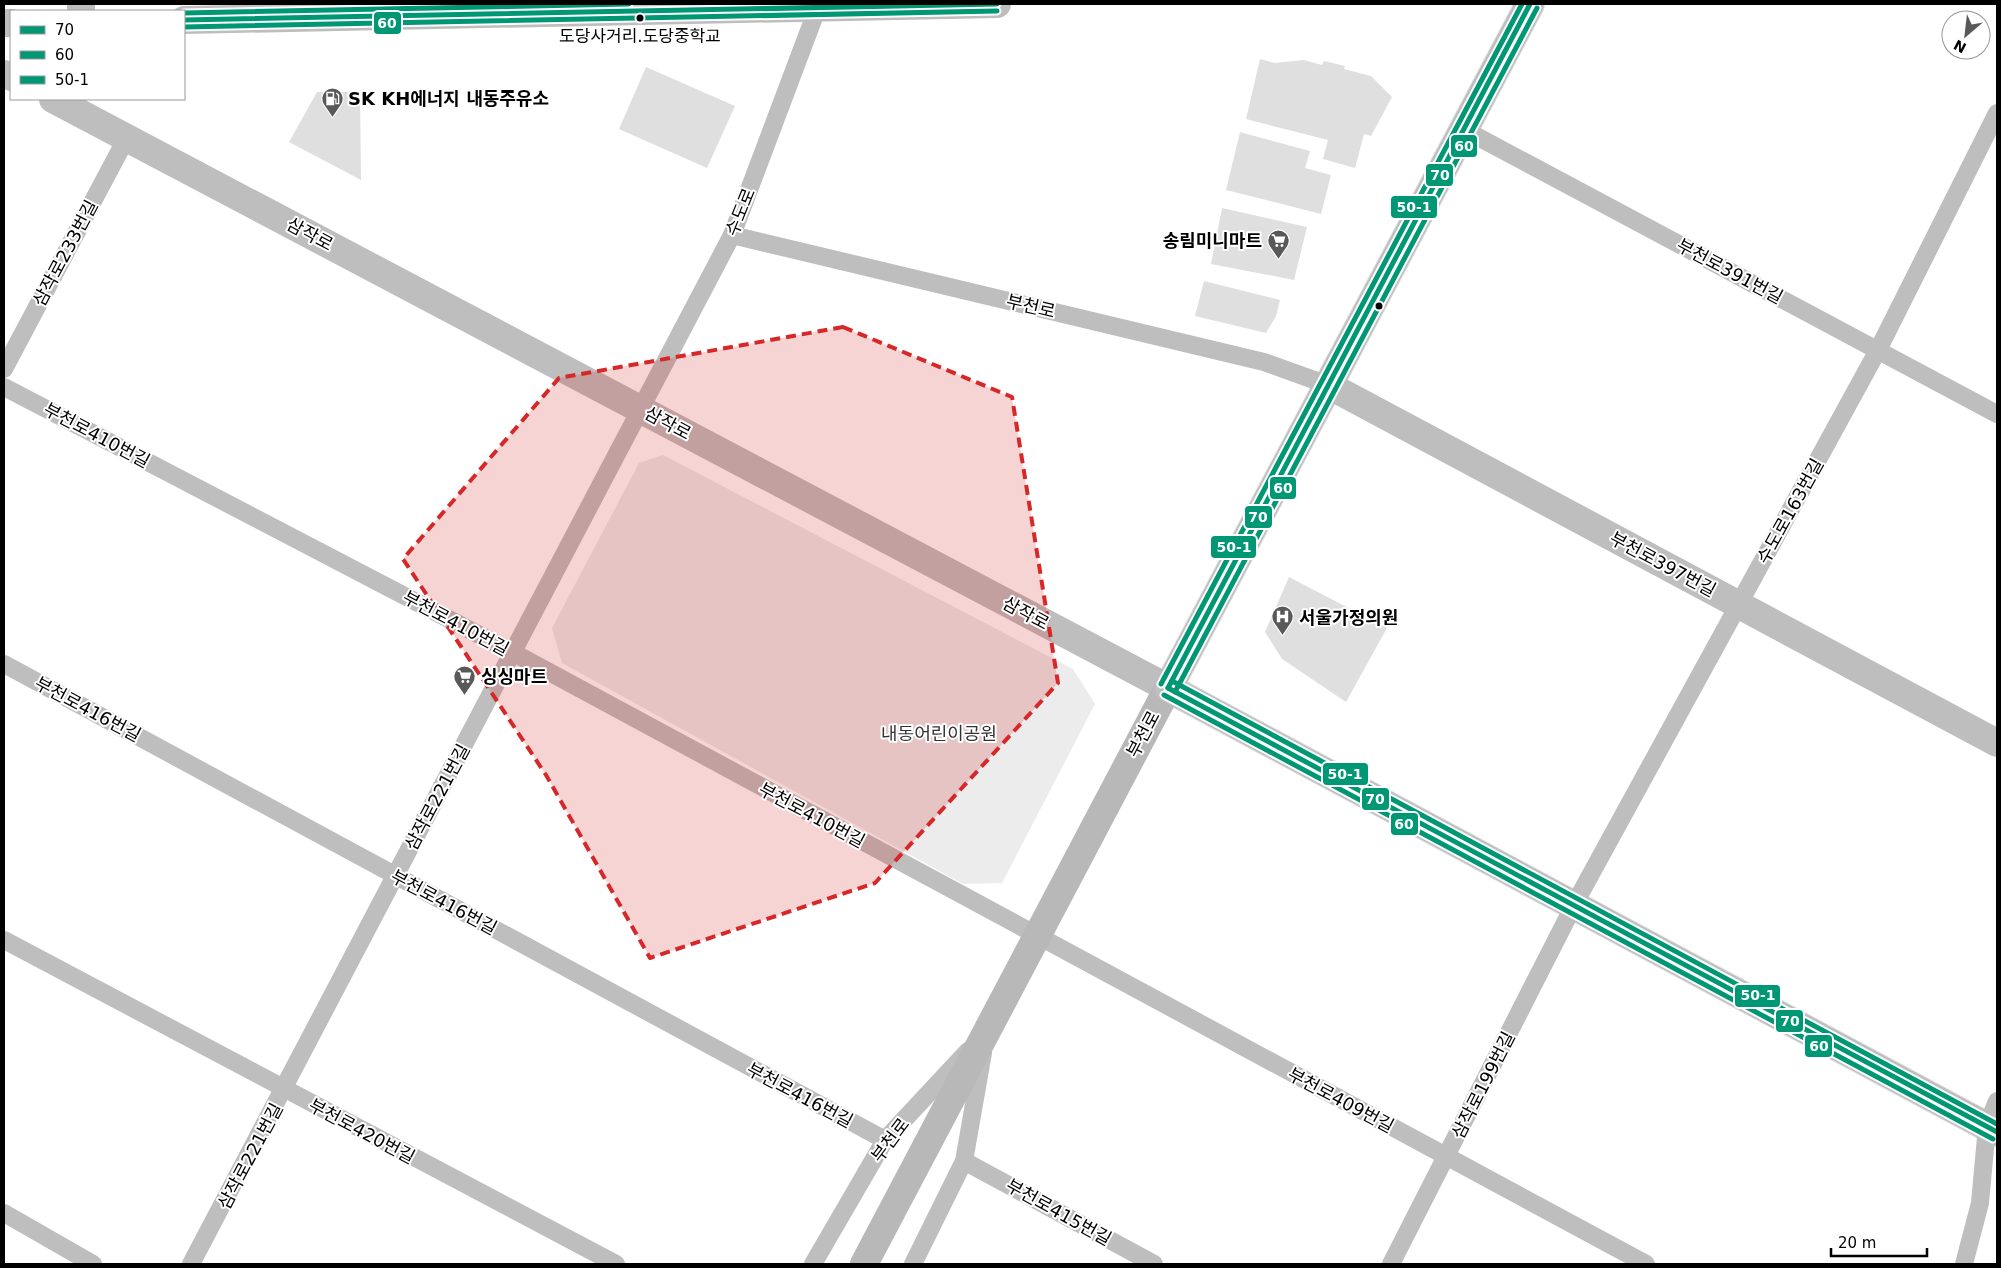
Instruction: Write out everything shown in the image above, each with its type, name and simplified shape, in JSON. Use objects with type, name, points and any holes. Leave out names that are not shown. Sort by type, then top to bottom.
[{"type":"street","points":[[185,20],[997,4]]},
{"type":"street","name":"부천로","points":[[864,1264],[1530,4]]},
{"type":"street","name":"삼작로","points":[[54,100],[1168,688],[1992,1129]]},
{"type":"street","name":"부천로397번길","points":[[1328,385],[1997,743]]},
{"type":"lane","name":"수도로","points":[[640,408],[732,235],[820,6]]},
{"type":"lane","name":"수도로163번길","points":[[1574,905],[1878,350],[1997,113]]},
{"type":"lane","name":"부천로391번길","points":[[1464,129],[1997,414]]},
{"type":"lane","name":"삼작로233번길","points":[[4,369],[127,137]]},
{"type":"lane","name":"부천로","points":[[732,235],[1264,362],[1328,385]]},
{"type":"lane","name":"부천로410번길","points":[[4,386],[512,652],[1037,936]]},
{"type":"lane","name":"삼작로221번길","points":[[192,1264],[285,1090],[640,408]]},
{"type":"lane","name":"부천로416번길","points":[[4,664],[885,1140]]},
{"type":"lane","name":"삼작로199번길","points":[[1391,1264],[1574,905]]},
{"type":"lane","name":"부천로409번길","points":[[1037,936],[1646,1264]]},
{"type":"lane","name":"부천로420번길","points":[[4,940],[616,1264]]},
{"type":"lane","name":"부천로","points":[[813,1264],[885,1140],[987,1030]]},
{"type":"lane","name":"부천로","points":[[913,1264],[964,1160],[987,1030]]},
{"type":"lane","points":[[1964,1264],[1980,1203],[1997,1101]]},
{"type":"lane","name":"부천로415번길","points":[[964,1160],[1154,1264]]},
{"type":"lane","points":[[4,1213],[93,1264]]},
{"type":"highlighted area","points":[[843,327],[1012,397],[1058,683],[875,883],[650,958],[546,775],[403,559],[559,378]]},
{"type":"green space","name":"내동어린이공원","points":[[663,455],[1073,669],[1095,704],[1002,883],[963,884],[562,663],[552,628],[639,463]]},
{"type":"building","points":[[1260,59],[1275,63],[1304,60],[1322,65],[1324,61],[1345,66],[1344,69],[1371,76],[1392,97],[1371,136],[1364,134],[1355,168],[1323,159],[1328,140],[1246,119]]},
{"type":"building","points":[[646,67],[735,106],[707,168],[619,129]]},
{"type":"building","name":"SK KH에너지 내동주유소","points":[[317,92],[360,92],[361,180],[289,142]]},
{"type":"building","points":[[1240,132],[1310,151],[1305,168],[1331,175],[1321,214],[1226,190]]},
{"type":"building","points":[[1222,208],[1307,227],[1294,280],[1211,264]]},
{"type":"building","points":[[1204,281],[1280,300],[1276,316],[1266,333],[1195,316]]},
{"type":"building","points":[[1289,577],[1387,628],[1346,702],[1282,659],[1265,632]]},
{"type":"transit line","name":"50-1","points":[[185,13],[629,4]]},
{"type":"transit line","name":"70","points":[[185,20],[997,4]]},
{"type":"transit line","name":"50-1","points":[[1161,684],[1522,4]]},
{"type":"transit line","name":"70","points":[[1168,688],[1530,4]]},
{"type":"transit line","name":"60","points":[[1175,692],[1537,8]]},
{"type":"transit line","name":"60","points":[[185,27],[997,11]]},
{"type":"transit line","name":"50-1","points":[[1172,681],[1997,1124]]},
{"type":"transit line","name":"70","points":[[1168,688],[1997,1132]]},
{"type":"transit line","name":"60","points":[[1164,695],[1993,1139]]},
{"type":"place","name":"도당사거리.도당중학교","points":[[640,18]]},
{"type":"place","name":"SK KH에너지 내동주유소","points":[[332,117]]},
{"type":"place","name":"송림미니마트","points":[[1278,259]]},
{"type":"place","name":"서울가정의원","points":[[1283,636]]},
{"type":"place","name":"싱싱마트","points":[[465,695]]}]
